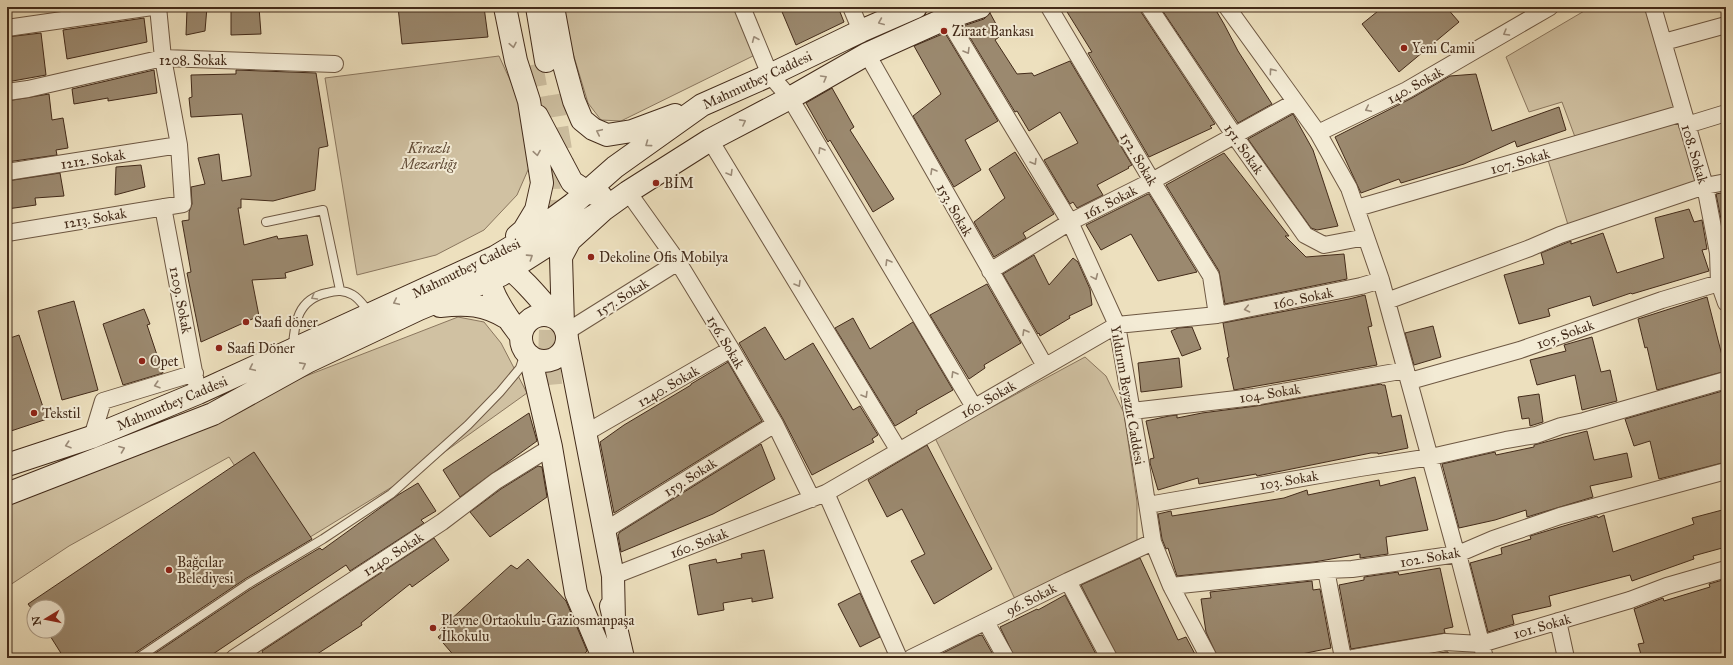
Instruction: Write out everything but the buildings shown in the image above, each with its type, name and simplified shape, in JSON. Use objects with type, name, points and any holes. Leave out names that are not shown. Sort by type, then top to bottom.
[{"type":"main road","points":[[505,7],[516,61],[529,100],[572,182],[587,192],[600,196],[628,192]]},
{"type":"main road","points":[[521,7],[539,63],[537,7]]},
{"type":"main road","points":[[552,7],[563,61],[574,101],[582,120],[593,129],[607,135],[632,131],[702,105]]},
{"type":"main road","name":"Mahmutbey Caddesi","points":[[7,494],[213,414],[308,362],[419,309],[490,279],[528,237],[573,204],[615,167],[702,105],[916,7]]},
{"type":"main road","name":"Mahmutbey Caddesi","points":[[7,464],[92,437],[196,383],[293,350],[370,314],[503,263],[603,210],[628,192],[710,140],[790,98],[867,54],[947,18],[980,7]]},
{"type":"main road","points":[[529,100],[542,183],[536,210],[503,263],[563,329],[613,576],[614,621]]},
{"type":"main road","points":[[490,279],[495,295],[507,318],[526,347],[543,361],[550,360],[562,352],[563,329],[561,257],[570,240],[603,210]]},
{"type":"main road","points":[[419,309],[462,304],[495,310],[507,318]]},
{"type":"main road","points":[[563,329],[550,316],[542,315],[534,317],[528,322],[526,347],[551,447],[576,593],[600,655]]},
{"type":"main road","points":[[600,655],[560,392],[622,658]]},
{"type":"street","points":[[7,28],[152,7]]},
{"type":"street","points":[[158,7],[163,58],[179,145]]},
{"type":"street","points":[[742,7],[770,75],[790,98],[974,407]]},
{"type":"street","points":[[851,7],[861,31]]},
{"type":"street","name":"152. Sokak","points":[[1049,7],[1210,276],[1217,315]]},
{"type":"street","name":"151. Sokak","points":[[1149,7],[1234,135],[1305,236],[1324,245],[1366,237]]},
{"type":"street","points":[[1227,7],[1318,133],[1349,188],[1381,280],[1454,545],[1458,554],[1483,651]]},
{"type":"street","name":"108. Sokak","points":[[1653,7],[1705,186],[1722,256],[1719,283],[1726,303]]},
{"type":"street","name":"140. Sokak","points":[[1318,133],[1407,90],[1542,9]]},
{"type":"street","name":"Yıldırım Beyazıt Caddesi","points":[[947,18],[1070,222],[1117,325],[1148,505],[1152,542],[1171,586],[1209,658]]},
{"type":"street","points":[[1664,42],[1726,25]]},
{"type":"street","name":"153. Sokak","points":[[867,54],[1044,366]]},
{"type":"street","name":"1208. Sokak","points":[[7,92],[28,89],[163,58],[335,64]]},
{"type":"street","name":"161. Sokak","points":[[990,271],[1070,222],[1152,181],[1295,102]]},
{"type":"street","name":"107. Sokak","points":[[1356,208],[1685,119],[1726,113]]},
{"type":"street","points":[[710,140],[899,451]]},
{"type":"street","name":"1212. Sokak","points":[[7,172],[179,145]]},
{"type":"street","name":"1213. Sokak","points":[[7,233],[183,204],[179,145]]},
{"type":"street","points":[[1387,301],[1530,248],[1560,235],[1705,186],[1726,182]]},
{"type":"street","name":"156. Sokak","points":[[628,192],[678,262],[819,496],[899,658]]},
{"type":"street","name":"1209. Sokak","points":[[163,207],[196,383]]},
{"type":"street","name":"157. Sokak","points":[[563,329],[678,262]]},
{"type":"street","name":"160. Sokak","points":[[613,576],[819,496],[1117,325],[1217,315],[1361,286],[1381,280]]},
{"type":"street","name":"105. Sokak","points":[[1408,375],[1520,350],[1654,303],[1719,283]]},
{"type":"street","name":"1240. Sokak","points":[[584,434],[731,349]]},
{"type":"street","name":"104. Sokak","points":[[1132,411],[1408,375]]},
{"type":"street","name":"103. Sokak","points":[[1148,505],[1431,457],[1506,440],[1536,435],[1561,426],[1584,421],[1726,380]]},
{"type":"street","points":[[92,437],[103,401],[196,383]]},
{"type":"street","name":"159. Sokak","points":[[604,531],[775,424]]},
{"type":"street","name":"1240. Sokak","points":[[234,658],[442,522],[496,480],[551,447]]},
{"type":"street","name":"102. Sokak","points":[[1171,586],[1326,570],[1352,569],[1458,554],[1493,539],[1560,516],[1726,471]]},
{"type":"street","name":"96. Sokak","points":[[911,658],[1068,581],[1152,542]]},
{"type":"street","name":"101. Sokak","points":[[1352,658],[1446,642],[1483,651],[1558,621],[1630,600],[1667,586],[1726,568]]},
{"type":"street","points":[[1326,570],[1343,658]]},
{"type":"street","points":[[1068,581],[1109,658]]},
{"type":"street","points":[[1558,621],[1566,658]]},
{"type":"street","points":[[986,622],[1006,658]]},
{"type":"lane","points":[[266,222],[323,210],[340,290]]},
{"type":"lane","points":[[293,350],[294,328],[305,303],[321,294],[340,290],[354,296],[370,314]]},
{"type":"lane","points":[[138,658],[248,584],[323,539],[390,494],[468,425],[500,392],[520,368],[526,347]]},
{"type":"green space","points":[[559,7],[733,7],[757,54],[621,121],[601,120],[588,103]]},
{"type":"green space","points":[[1591,7],[1646,7],[1676,107],[1575,137],[1562,102],[1529,112],[1506,57]]},
{"type":"green space","name":"Kirazlı Mezarlığı","points":[[499,56],[522,106],[531,163],[517,195],[484,230],[436,255],[357,275],[325,78]]},
{"type":"green space","points":[[1677,119],[1700,182],[1569,228],[1548,160]]},
{"type":"green space","points":[[458,317],[484,322],[501,343],[527,393],[418,471],[289,550],[229,457],[69,546],[7,587],[7,492]]},
{"type":"green space","points":[[1085,357],[1106,376],[1124,413],[1137,502],[1137,544],[1015,599],[935,438]]},
{"type":"tunnel","points":[[532,65],[542,119]]},
{"type":"tunnel","points":[[552,95],[563,162]]},
{"type":"tunnel","points":[[549,167],[551,236]]},
{"type":"tunnel","points":[[551,297],[549,361],[552,394]]},
{"type":"place","name":"Ziraat Bankası","points":[[944,31]]},
{"type":"place","name":"Yeni Camii","points":[[1404,48]]},
{"type":"place","name":"BİM","points":[[656,183]]},
{"type":"place","name":"Dekoline Ofis Mobilya","points":[[591,257]]},
{"type":"place","name":"Saafi döner","points":[[246,322]]},
{"type":"place","name":"Saafi Döner","points":[[219,348]]},
{"type":"place","name":"Opet","points":[[142,361]]},
{"type":"place","name":"Tekstil","points":[[34,413]]},
{"type":"place","name":"Bağcılar Belediyesi","points":[[169,570]]},
{"type":"place","name":"Plevne Ortaokulu-Gaziosmanpaşa İlkokulu","points":[[433,628]]}]
